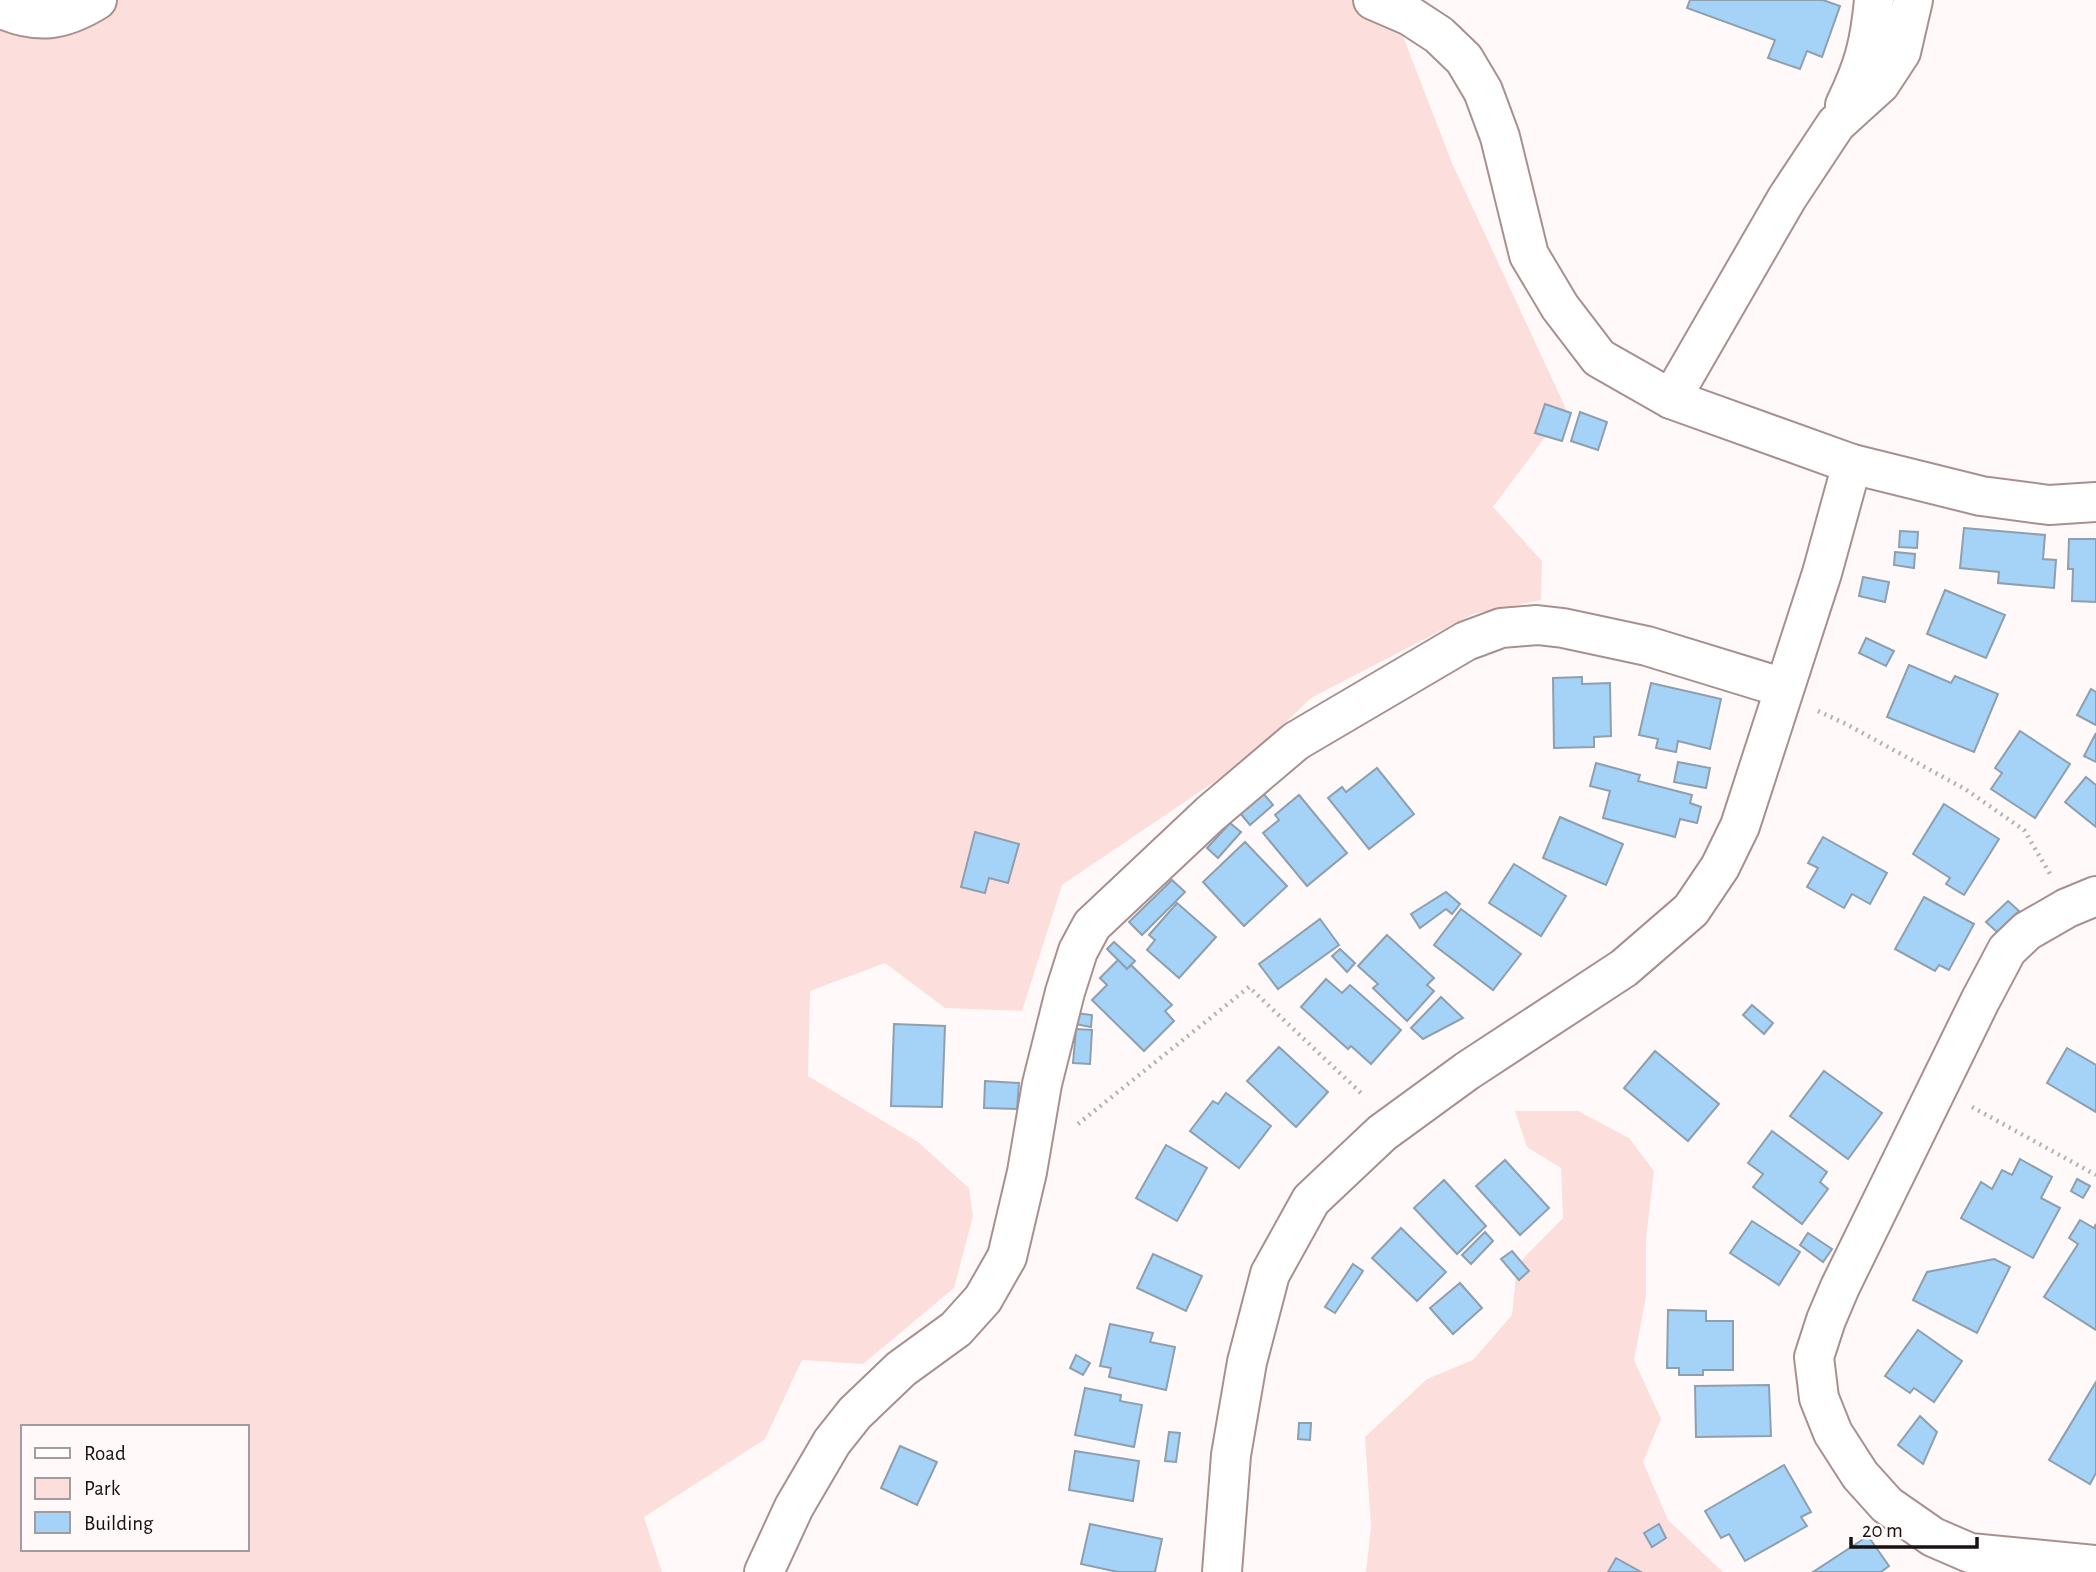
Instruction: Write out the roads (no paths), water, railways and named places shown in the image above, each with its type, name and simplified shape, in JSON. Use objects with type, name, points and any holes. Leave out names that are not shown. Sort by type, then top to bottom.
[{"type":"street","points":[[0,8],[32,18],[57,19],[97,0]]},
{"type":"street","points":[[1373,0],[1410,16],[1439,35],[1464,59],[1483,92],[1496,126],[1529,255],[1560,307],[1599,358],[1671,399],[1852,464],[1981,496],[2049,505],[2096,502]]},
{"type":"street","points":[[1671,399],[1787,198],[1836,124],[1859,76],[1870,42],[1874,0]]},
{"type":"street","points":[[1836,124],[1880,84],[1900,52],[1913,0]]},
{"type":"street","points":[[1222,1572],[1231,1455],[1247,1362],[1270,1274],[1311,1200],[1382,1133],[1467,1071],[1624,968],[1691,910],[1720,866],[1740,826],[1822,573],[1852,464]]},
{"type":"street","points":[[764,1572],[794,1507],[832,1442],[855,1413],[901,1369],[956,1329],[983,1299],[1007,1257],[1027,1172],[1042,1084],[1078,951],[1092,925],[1210,814],[1296,741],[1466,641],[1501,628],[1537,625],[1563,628],[1647,646],[1782,693]]},
{"type":"street","points":[[2082,902],[2026,931],[2007,950],[1937,1088],[1826,1320],[1814,1357],[1819,1398],[1833,1433],[1860,1475],[1887,1505],[1933,1537],[1970,1553],[2096,1565]]}]
